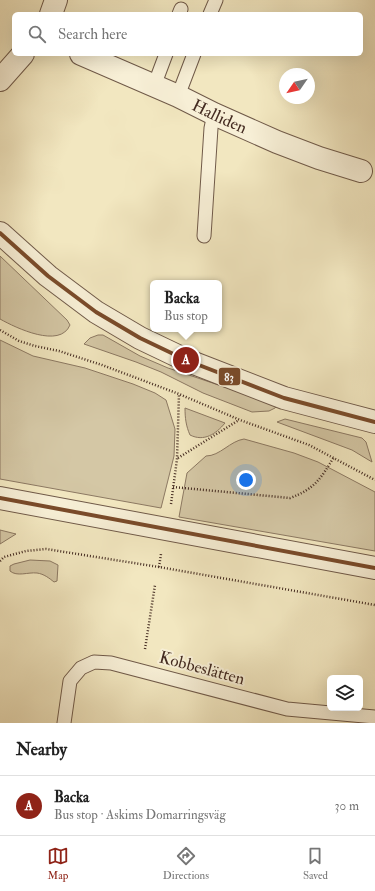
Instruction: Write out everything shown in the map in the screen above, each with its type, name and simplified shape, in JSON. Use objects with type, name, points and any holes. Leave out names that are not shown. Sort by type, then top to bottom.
[{"type":"street","points":[[52,12],[56,0]]},
{"type":"street","points":[[0,80],[21,56]]},
{"type":"street","name":"Halliden","points":[[86,56],[178,96],[277,142],[319,158],[361,171]]},
{"type":"street","points":[[0,233],[48,276],[96,312],[140,338],[186,360],[284,398],[375,422]]},
{"type":"street","points":[[0,498],[375,568]]},
{"type":"lane","points":[[211,12],[216,0]]},
{"type":"lane","points":[[154,86],[165,56]]},
{"type":"lane","points":[[178,96],[193,56]]},
{"type":"lane","points":[[204,236],[211,128],[214,114]]},
{"type":"lane","name":"Kobbeslätten","points":[[64,723],[70,681],[81,668],[94,662],[111,663],[287,709],[375,716]]},
{"type":"path","points":[[0,330],[19,341],[60,351],[95,362],[179,394],[240,420],[309,445],[375,480]]},
{"type":"path","points":[[159,567],[177,459],[179,394]]},
{"type":"path","points":[[177,459],[240,420]]},
{"type":"path","points":[[173,487],[290,498],[303,493],[314,485],[334,457]]},
{"type":"path","points":[[0,560],[26,551],[46,549],[159,567],[375,606]]},
{"type":"path","points":[[142,671],[155,585]]},
{"type":"shaded area","points":[[0,256],[67,320],[70,325],[65,332],[48,336],[37,334],[16,327],[0,319]]},
{"type":"shaded area","points":[[103,335],[140,356],[168,368],[278,405],[269,411],[252,412],[203,393],[161,372],[84,344],[90,338]]},
{"type":"shaded area","points":[[0,340],[33,356],[85,368],[133,384],[155,393],[166,400],[175,429],[174,456],[161,508],[0,479]]},
{"type":"shaded area","points":[[185,408],[225,423],[209,436],[200,438],[195,437],[190,435],[186,422]]},
{"type":"shaded area","points":[[285,419],[362,438],[366,442],[372,462],[352,450],[277,422]]},
{"type":"shaded area","points":[[244,439],[294,453],[318,462],[375,492],[375,551],[179,517],[187,473],[206,456],[216,454],[234,442]]},
{"type":"shaded area","points":[[0,530],[16,534],[0,544]]},
{"type":"shaded area","points":[[30,560],[50,561],[58,565],[57,581],[54,582],[46,576],[40,574],[16,574],[10,571],[10,566]]},
{"type":"transit line","name":"83","points":[[0,233],[48,276],[96,312],[140,338],[186,360],[284,398],[375,422]]},
{"type":"transit line","name":"83","points":[[0,498],[375,568]]},
{"type":"place","name":"Backa","points":[[186,360]]}]
